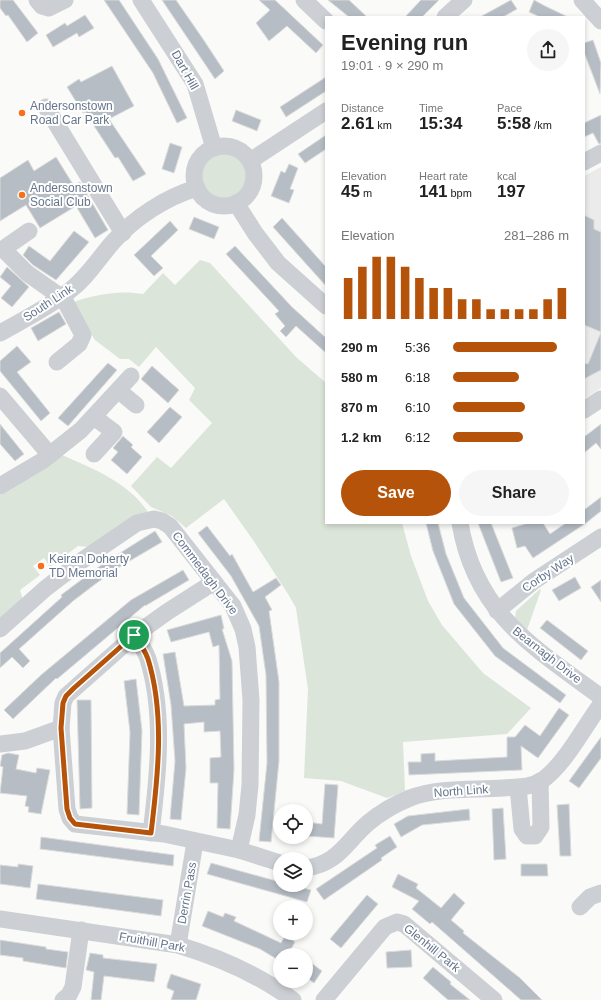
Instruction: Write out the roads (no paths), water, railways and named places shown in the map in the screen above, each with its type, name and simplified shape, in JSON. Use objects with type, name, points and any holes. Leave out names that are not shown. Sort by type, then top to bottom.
[{"type":"street","points":[[37,0],[42,6],[49,8],[65,0]]},
{"type":"street","name":"Dart Hill","points":[[141,0],[195,84],[214,148]]},
{"type":"street","points":[[304,0],[325,20]]},
{"type":"street","points":[[446,16],[464,0]]},
{"type":"street","points":[[582,0],[601,21]]},
{"type":"street","points":[[46,107],[122,233]]},
{"type":"street","points":[[250,161],[325,112]]},
{"type":"street","points":[[228,146],[234,148],[240,151],[250,161],[254,176],[253,185],[244,198],[236,203],[221,206],[213,204],[206,200],[197,188],[195,181],[196,167],[202,155],[214,148],[228,146]]},
{"type":"street","points":[[585,161],[601,153]]},
{"type":"street","name":"South Link","points":[[0,333],[64,300],[89,274],[122,233],[152,209],[182,193],[197,188]]},
{"type":"street","points":[[236,203],[255,233],[278,263],[325,305]]},
{"type":"street","points":[[29,231],[6,247],[6,252],[27,273],[64,300],[84,335],[79,344],[57,362]]},
{"type":"street","points":[[0,486],[50,455],[94,417],[132,376]]},
{"type":"street","points":[[119,390],[136,406]]},
{"type":"street","points":[[0,396],[50,455]]},
{"type":"street","points":[[585,409],[601,399]]},
{"type":"street","points":[[94,417],[114,432],[94,454]]},
{"type":"street","name":"Commedagh Drive","points":[[0,630],[46,588],[84,559],[130,528],[148,519],[159,520],[170,526],[233,606],[239,616],[247,647],[250,675],[250,785],[247,815],[239,850]]},
{"type":"street","name":"Bearnagh Drive","points":[[460,524],[467,553],[476,576],[497,611],[526,640],[601,697]]},
{"type":"street","name":"Corby Way","points":[[497,611],[534,581],[601,537]]},
{"type":"street","points":[[214,582],[134,635],[66,696],[63,703],[61,728],[67,809],[70,818],[75,824],[151,833],[239,850],[273,861]]},
{"type":"street","points":[[134,635],[148,657],[156,706],[158,762],[151,833]]},
{"type":"street","name":"North Link","points":[[313,866],[326,863],[335,857],[368,822],[391,807],[409,799],[444,791],[530,786],[540,781],[558,765],[601,704]]},
{"type":"street","points":[[0,744],[25,741],[61,728]]},
{"type":"street","points":[[518,787],[522,829],[528,836],[535,836],[542,827],[540,781]]},
{"type":"street","name":"Derrin Pass","points":[[178,945],[195,842]]},
{"type":"street","points":[[580,907],[590,897],[601,893]]},
{"type":"street","name":"Fruithill Park","points":[[0,919],[178,945],[204,954],[259,978],[293,1000]]},
{"type":"street","name":"Glenhill Park","points":[[324,1000],[385,927],[397,922],[404,924],[494,1000]]},
{"type":"street","points":[[63,1000],[69,995],[73,987],[81,930]]},
{"type":"place","name":"Andersonstown Road Car Park","points":[[22,113]]},
{"type":"place","name":"Andersonstown Social Club","points":[[22,195]]},
{"type":"place","name":"Keiran Doherty TD Memorial","points":[[41,566]]}]
